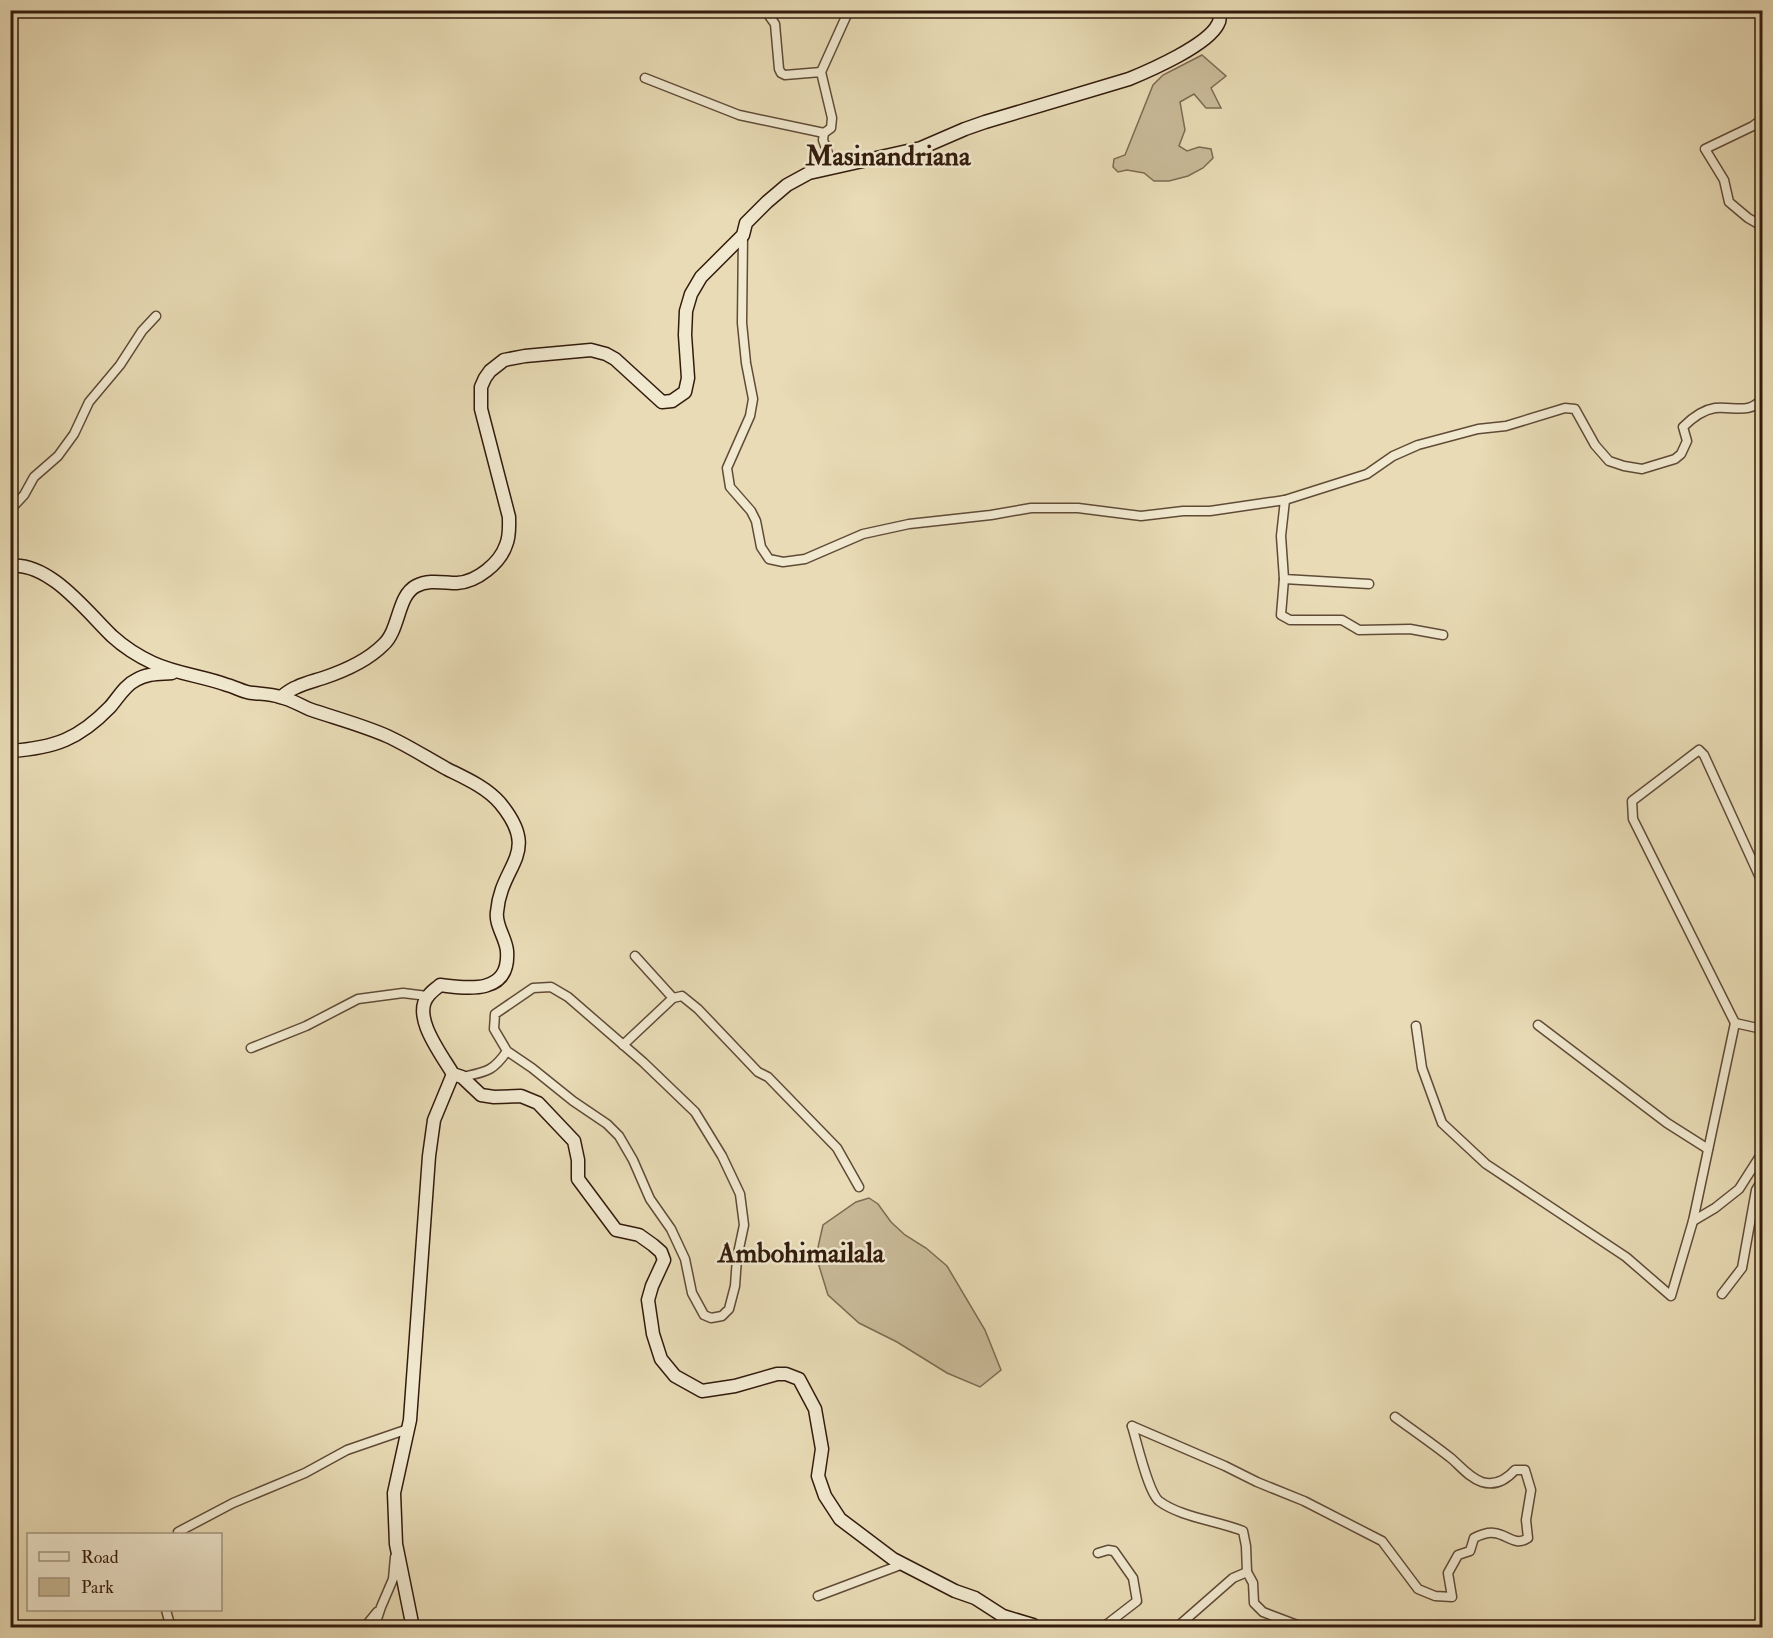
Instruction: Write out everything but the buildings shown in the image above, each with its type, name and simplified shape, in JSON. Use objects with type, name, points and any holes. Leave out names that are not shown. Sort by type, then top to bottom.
[{"type":"street","points":[[765,10],[775,24],[781,73],[785,75],[821,72]]},
{"type":"street","points":[[833,167],[823,140],[824,133],[831,128],[832,118],[821,72],[849,10]]},
{"type":"street","points":[[1218,10],[1220,18],[1213,32],[1202,41],[1150,70],[1109,86],[985,122],[921,148],[809,173],[787,185],[746,223],[742,235],[742,323],[753,399],[750,416],[727,468],[730,487],[751,511],[756,521],[761,547],[770,559],[783,562],[805,559],[863,534],[909,524],[991,516],[1031,508],[1077,508],[1141,516],[1183,511],[1210,511],[1285,500],[1367,474],[1394,456],[1418,444],[1478,429],[1506,426],[1565,408],[1575,409],[1595,445],[1609,461],[1642,469],[1674,459],[1681,454],[1687,441],[1683,427],[1697,415],[1713,408],[1746,410],[1759,403],[1762,398]]},
{"type":"street","points":[[645,78],[739,115],[824,133]]},
{"type":"street","points":[[1762,119],[1705,149],[1724,180],[1730,202],[1748,218],[1762,226]]},
{"type":"street","points":[[281,697],[297,687],[358,663],[383,646],[393,632],[406,597],[417,585],[434,582],[459,583],[471,580],[492,565],[502,553],[509,533],[509,517],[481,410],[481,387],[490,370],[497,364],[512,358],[591,350],[615,359],[662,402],[678,398],[685,392],[688,378],[684,335],[686,311],[691,294],[700,277],[742,235]]},
{"type":"street","points":[[10,510],[24,495],[34,477],[58,456],[74,434],[89,402],[120,365],[142,331],[156,316]]},
{"type":"street","points":[[1285,500],[1281,536],[1284,579],[1281,615],[1290,620],[1342,620],[1359,630],[1410,629],[1443,635]]},
{"type":"street","points":[[10,566],[26,566],[41,573],[75,597],[111,636],[147,661],[248,692],[281,697],[387,736],[481,787],[498,802],[518,833],[519,849],[499,900],[496,915],[507,947],[504,972],[497,980],[482,988],[440,986],[427,996],[423,1012],[424,1024],[457,1076],[481,1095],[521,1096],[538,1103],[574,1141],[578,1160],[578,1179],[616,1230],[639,1235],[661,1252],[664,1260],[648,1300],[653,1334],[661,1359],[675,1376],[702,1391],[735,1386],[777,1374],[786,1374],[799,1379],[815,1409],[822,1449],[818,1476],[825,1496],[840,1520],[893,1559],[955,1591],[975,1598],[1003,1616],[1033,1624],[1036,1628]]},
{"type":"street","points":[[1284,579],[1369,584]]},
{"type":"street","points":[[10,751],[58,744],[88,727],[133,681],[147,675],[180,672]]},
{"type":"street","points":[[1416,1026],[1422,1068],[1442,1123],[1486,1164],[1626,1257],[1671,1296],[1693,1221],[1735,1023],[1633,819],[1632,801],[1699,750],[1704,755],[1762,882]]},
{"type":"street","points":[[635,956],[673,998]]},
{"type":"street","points":[[551,987],[568,997],[695,1112],[722,1156],[740,1194],[744,1225],[737,1258],[735,1286],[729,1310],[722,1316],[711,1318],[704,1315],[692,1293],[686,1259],[671,1229],[650,1198],[619,1136],[607,1124],[507,1051],[494,1029],[495,1014],[533,988],[551,987]]},
{"type":"street","points":[[251,1048],[306,1026],[358,999],[404,993],[427,996]]},
{"type":"street","points":[[623,1045],[673,998],[682,996],[698,1009],[758,1072],[768,1077],[837,1148],[859,1187]]},
{"type":"street","points":[[1735,1023],[1762,1029]]},
{"type":"street","points":[[1538,1025],[1667,1123],[1708,1149]]},
{"type":"street","points":[[457,1076],[490,1069],[498,1064],[507,1051]]},
{"type":"street","points":[[374,1628],[393,1579],[396,1545],[394,1493],[410,1420],[429,1155],[434,1120],[457,1076]]},
{"type":"street","points":[[1693,1221],[1715,1208],[1739,1189],[1762,1153]]},
{"type":"street","points":[[1722,1293],[1742,1268],[1756,1190],[1762,1180]]},
{"type":"street","points":[[1305,1628],[1263,1612],[1254,1604],[1253,1583],[1247,1572],[1243,1531],[1184,1513],[1158,1500],[1151,1490],[1132,1426],[1304,1501],[1382,1541],[1418,1589],[1436,1596],[1452,1597],[1448,1573],[1458,1556],[1470,1551],[1474,1538],[1482,1534],[1494,1533],[1516,1542],[1527,1538],[1526,1520],[1532,1490],[1525,1470],[1515,1470],[1507,1479],[1492,1484],[1481,1482],[1470,1476],[1444,1453],[1395,1417]]},
{"type":"street","points":[[178,1533],[233,1503],[305,1473],[347,1450],[408,1430]]},
{"type":"street","points":[[396,1545],[413,1628]]},
{"type":"street","points":[[1098,1553],[1114,1551],[1133,1578],[1137,1601],[1102,1628]]},
{"type":"street","points":[[818,1596],[903,1564]]},
{"type":"street","points":[[1176,1628],[1233,1578],[1247,1572]]},
{"type":"street","points":[[364,1628],[381,1607]]},
{"type":"street","points":[[166,1611],[171,1628]]},
{"type":"green space","points":[[1202,55],[1226,76],[1211,88],[1221,108],[1206,108],[1194,94],[1180,102],[1185,130],[1179,146],[1187,151],[1199,147],[1211,149],[1213,158],[1203,168],[1188,176],[1169,181],[1154,181],[1144,173],[1127,170],[1118,172],[1113,167],[1114,159],[1125,155],[1153,85],[1163,75]]},
{"type":"green space","points":[[869,1198],[878,1204],[891,1222],[905,1235],[926,1248],[947,1266],[985,1330],[1001,1370],[980,1387],[947,1373],[897,1342],[859,1323],[828,1295],[816,1256],[823,1225],[856,1202]]},
{"type":"district","name":"Masinandriana","points":[[888,155]]},
{"type":"district","name":"Ambohimailala","points":[[801,1252]]}]
